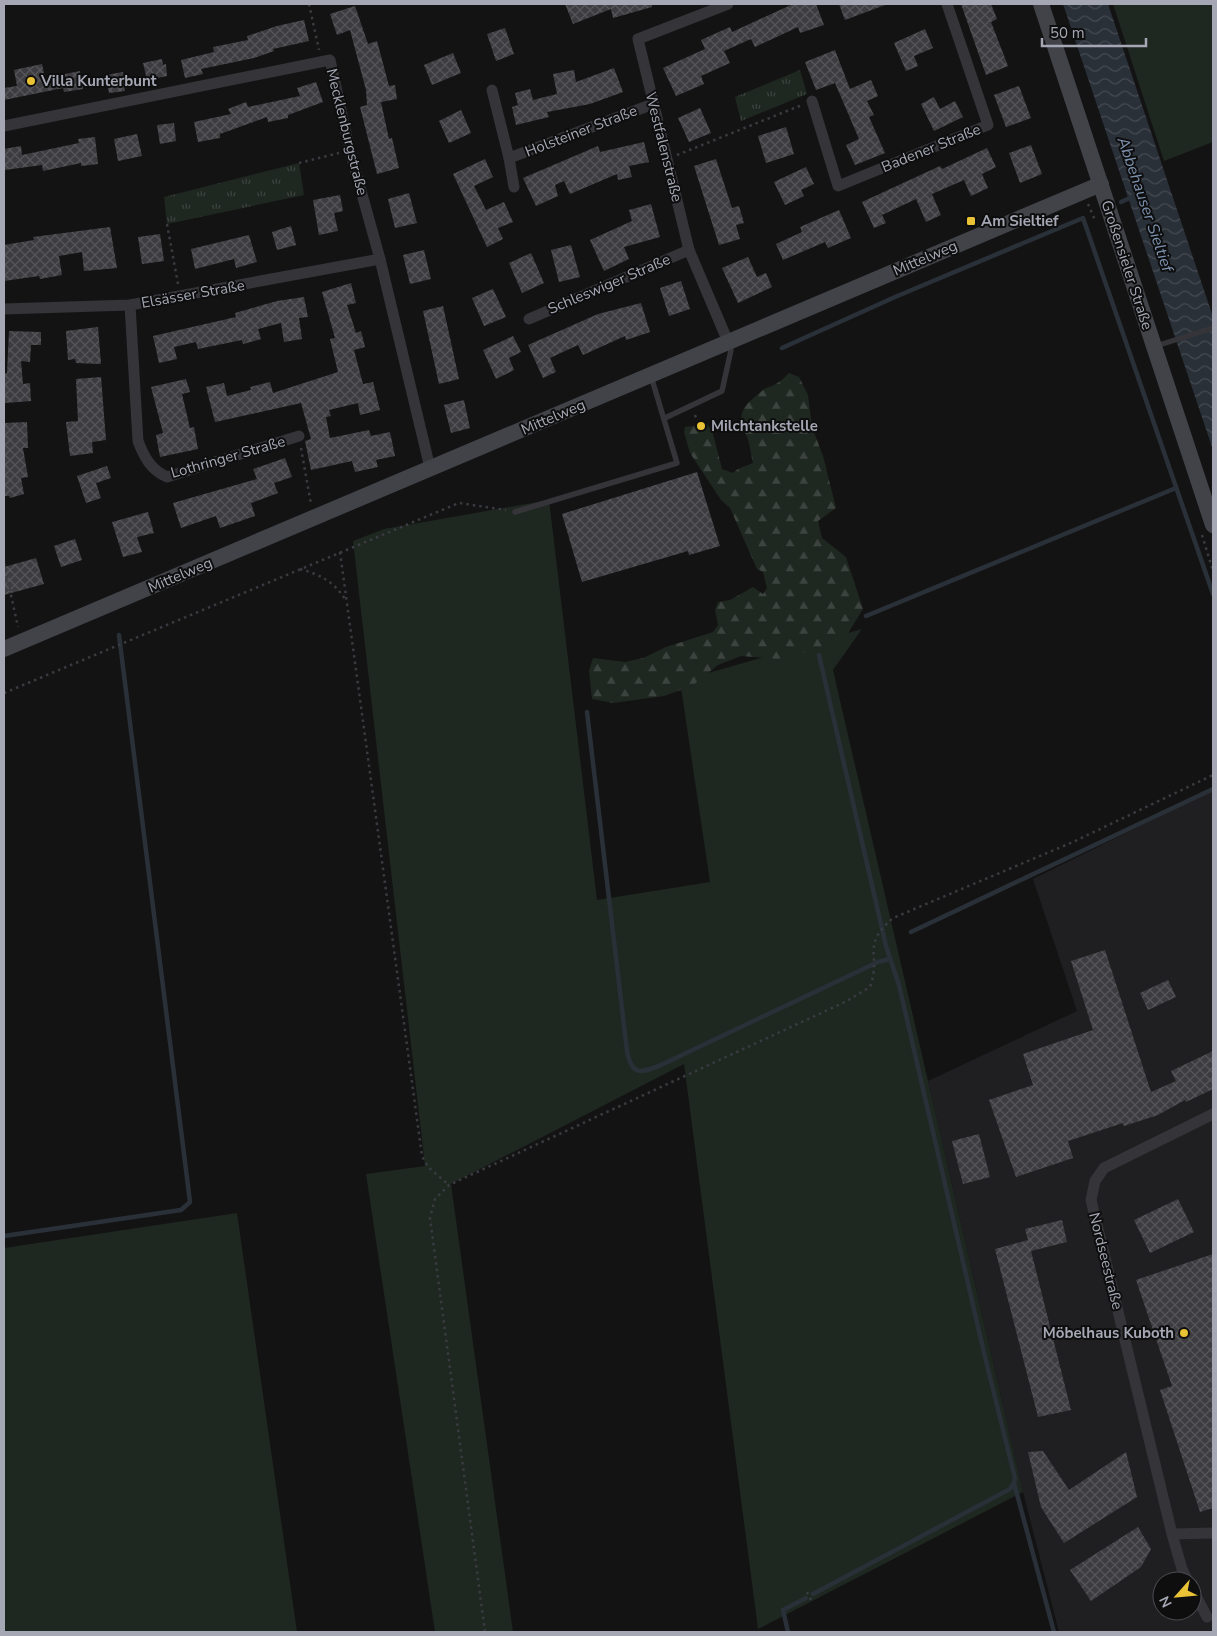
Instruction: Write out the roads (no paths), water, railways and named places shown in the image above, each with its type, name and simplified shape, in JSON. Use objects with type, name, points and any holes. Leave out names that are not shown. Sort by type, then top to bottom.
[{"type":"street","name":"Westfalenstraße","points":[[728,4],[638,39],[689,250],[729,344]]},
{"type":"street","name":"Badener Straße","points":[[812,101],[838,186],[988,125],[947,4]]},
{"type":"street","name":"Großensieler Straße","points":[[1041,4],[1213,525]]},
{"type":"street","name":"Mecklenburgstraße","points":[[4,126],[330,60],[350,151],[380,259],[430,468]]},
{"type":"street","name":"Holsteiner Straße","points":[[492,90],[514,186]]},
{"type":"street","name":"Holsteiner Straße","points":[[509,158],[654,104]]},
{"type":"street","name":"Mittelweg","points":[[4,649],[314,519],[430,468],[729,344],[1101,184]]},
{"type":"street","name":"Schleswiger Straße","points":[[529,319],[689,250]]},
{"type":"street","name":"Elsässer Straße","points":[[4,309],[130,305],[380,259]]},
{"type":"street","name":"Lothringer Straße","points":[[130,305],[138,441],[145,458],[158,473],[168,477],[299,436]]},
{"type":"street","name":"Nordseestraße","points":[[1183,1571],[1172,1534],[1090,1200],[1095,1181],[1104,1168],[1213,1114]]},
{"type":"street","points":[[1172,1534],[1213,1533]]},
{"type":"street","points":[[1202,1607],[1207,1617]]},
{"type":"lane","points":[[1154,347],[1213,328]]},
{"type":"lane","points":[[665,418],[722,391],[731,350],[729,344]]},
{"type":"lane","points":[[515,512],[677,463],[651,376]]},
{"type":"water","name":"Abbehauser Sieltief","points":[[1063,4],[1108,4],[1213,317],[1213,450]]},
{"type":"waterway","name":"Abbehauser Sieltief","points":[[1121,202],[1134,196]]},
{"type":"waterway","points":[[782,348],[895,297],[1083,218],[1213,594]]},
{"type":"waterway","points":[[866,616],[1176,488]]},
{"type":"waterway","points":[[4,1236],[181,1210],[190,1202],[119,635]]},
{"type":"waterway","points":[[819,655],[886,946],[899,985],[1015,1478],[1014,1483],[1054,1632]]},
{"type":"waterway","points":[[587,712],[627,1051],[635,1069],[643,1071],[661,1065],[878,962],[890,959]]},
{"type":"waterway","points":[[911,932],[1213,789]]},
{"type":"waterway","points":[[813,1594],[1010,1489],[1014,1483]]},
{"type":"waterway","points":[[788,1632],[783,1610],[806,1598]]},
{"type":"place","name":"Villa Kunterbunt","points":[[31,81]]},
{"type":"place","name":"Am Sieltief","points":[[971,221]]},
{"type":"place","name":"Milchtankstelle","points":[[701,426]]},
{"type":"place","name":"Möbelhaus Kuboth","points":[[1184,1333]]}]
